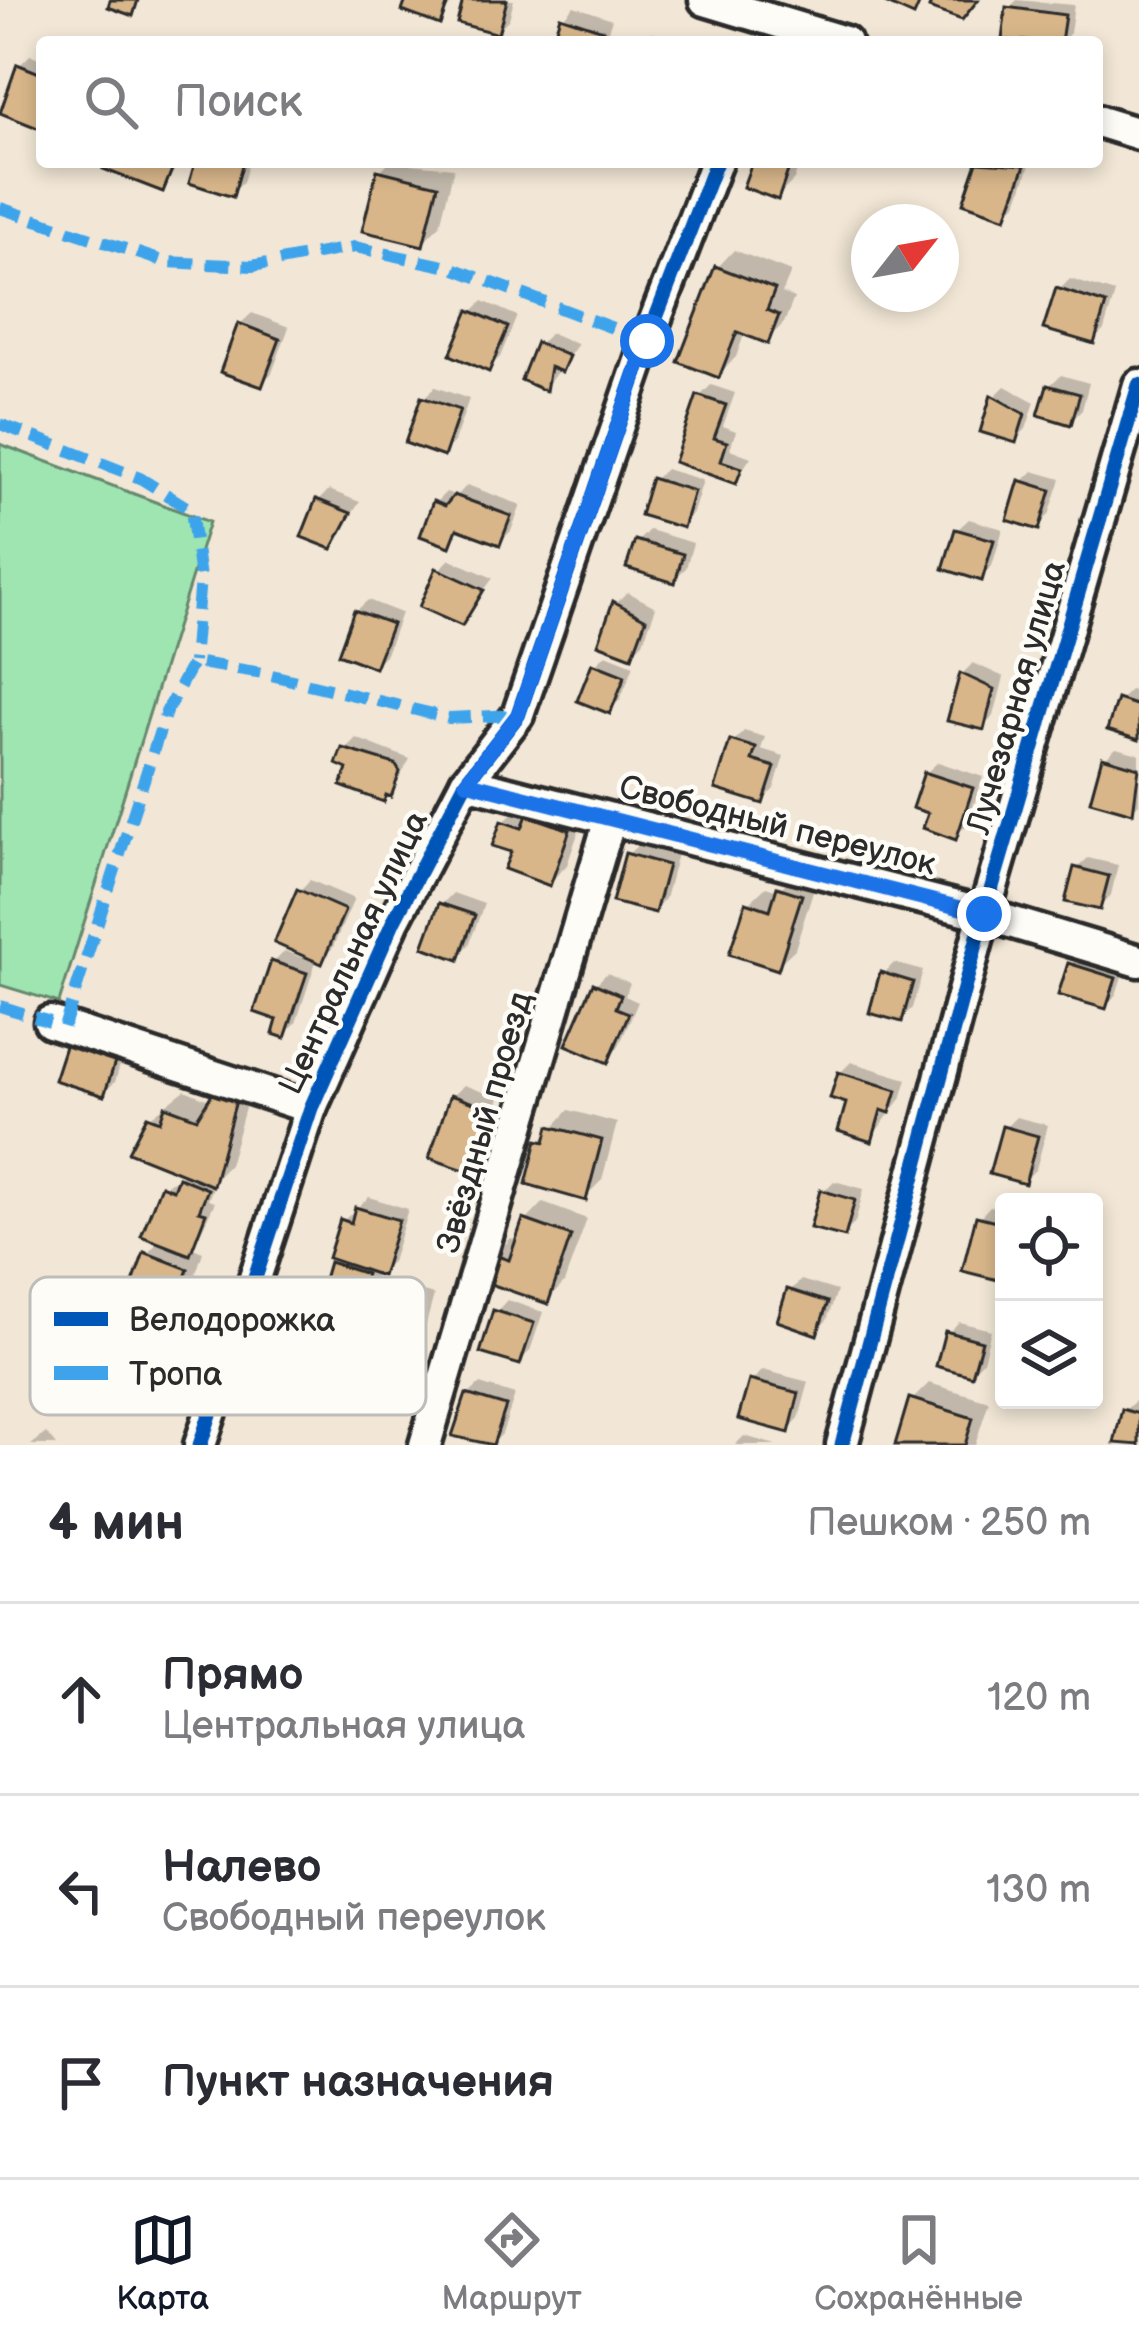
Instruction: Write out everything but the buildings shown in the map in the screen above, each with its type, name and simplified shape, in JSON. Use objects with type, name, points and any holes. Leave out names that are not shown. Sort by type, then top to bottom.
[{"type":"street","points":[[705,0],[825,36]]},
{"type":"street","points":[[1103,123],[1139,134]]},
{"type":"street","name":"Центральная улица","points":[[255,1277],[311,1108],[394,920],[466,782],[518,715],[647,341],[714,168]]},
{"type":"street","name":"Лучезарная улица","points":[[842,1445],[984,914],[1139,385]]},
{"type":"street","name":"Свободный переулок","points":[[466,782],[984,914],[1139,961]]},
{"type":"street","name":"Звёздный проезд","points":[[424,1445],[610,818]]},
{"type":"street","points":[[50,1022],[311,1108]]},
{"type":"street","name":"Центральная улица","points":[[200,1445],[210,1415]]},
{"type":"green space","points":[[0,444],[209,522],[59,1003],[0,985]]},
{"type":"marked path","points":[[0,208],[165,262],[252,266],[355,247],[453,268],[647,341]]},
{"type":"marked path","points":[[0,424],[140,478],[191,510],[200,578],[193,662]]},
{"type":"marked path","points":[[64,1027],[166,712],[193,662],[263,673],[449,718],[518,715]]},
{"type":"marked path","points":[[0,1006],[50,1022]]},
{"type":"cycle path","points":[[255,1277],[311,1108],[394,920],[466,782],[518,715],[647,341],[714,168]]},
{"type":"cycle path","points":[[842,1445],[984,914],[1139,385]]},
{"type":"cycle path","points":[[200,1445],[210,1415]]},
{"type":"route","points":[[647,341],[518,715],[466,782],[984,914]]}]
